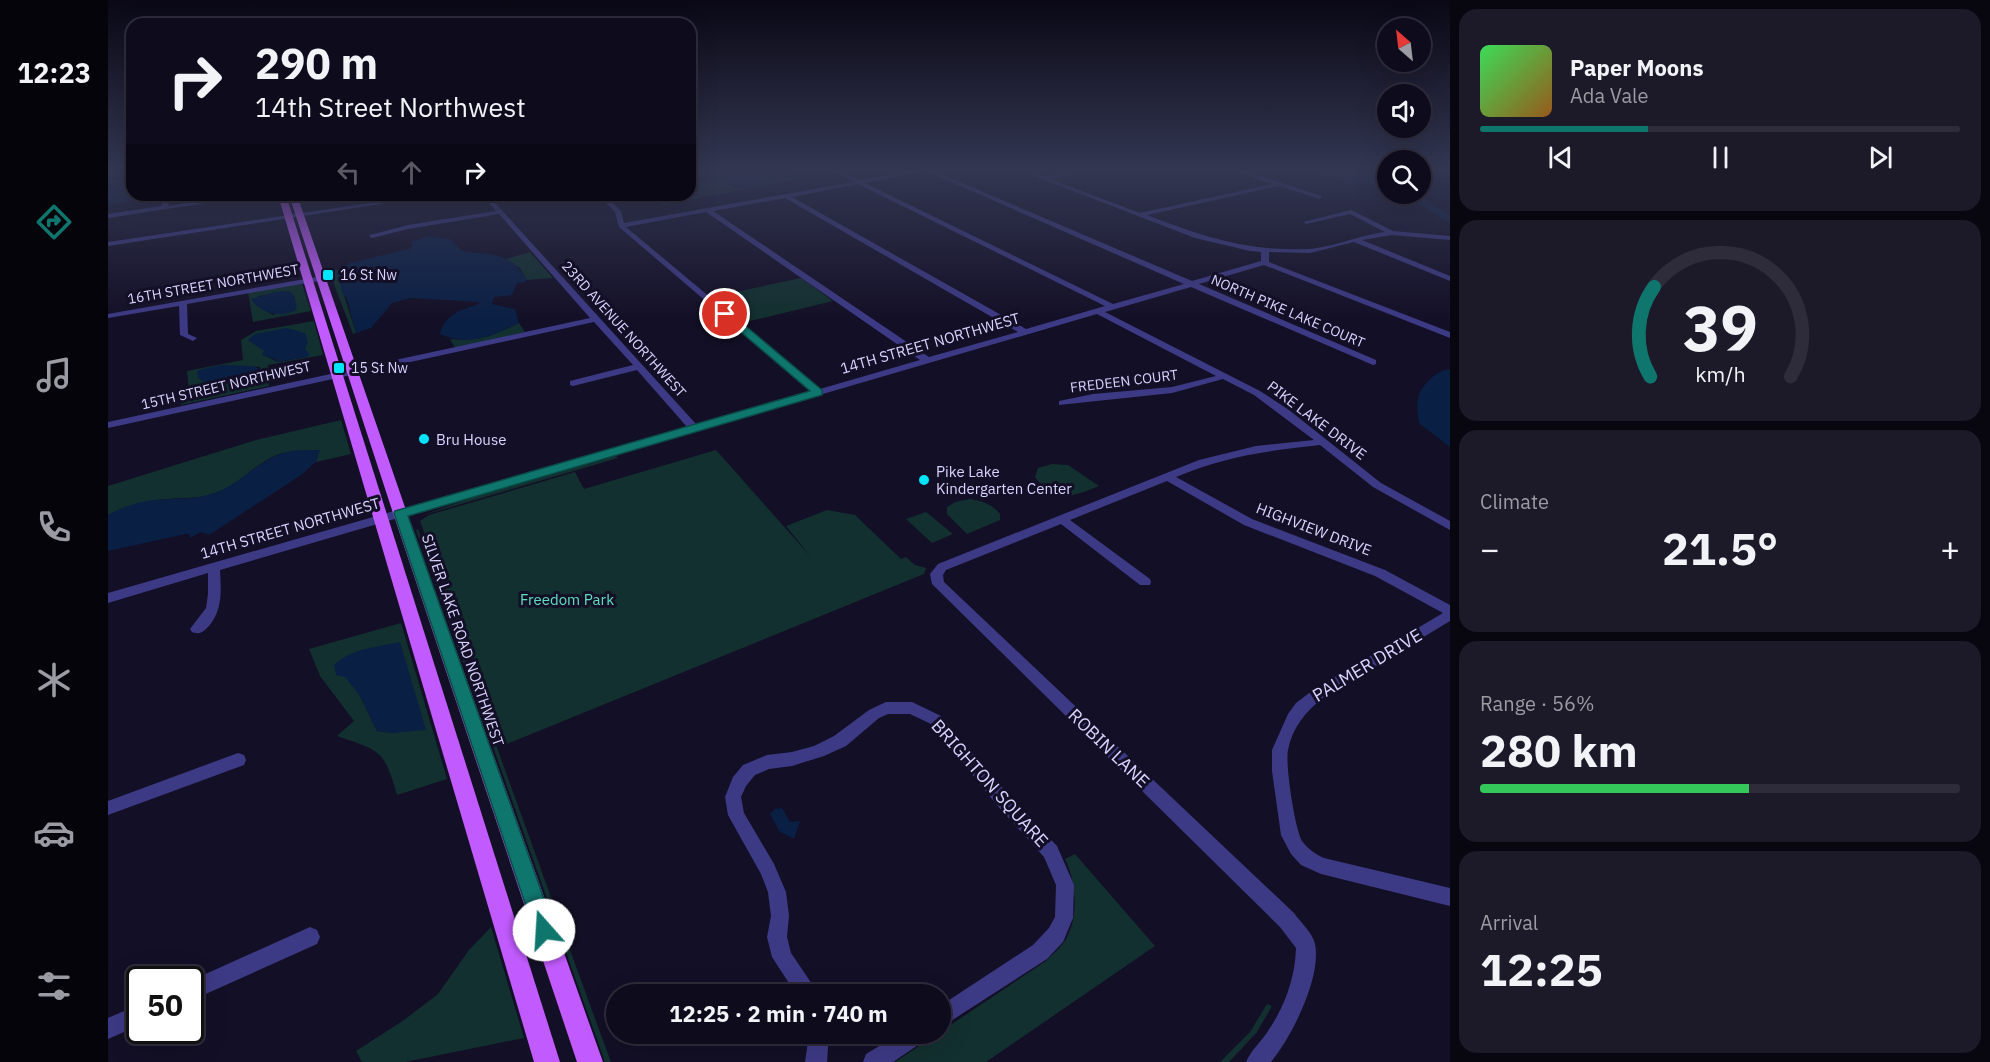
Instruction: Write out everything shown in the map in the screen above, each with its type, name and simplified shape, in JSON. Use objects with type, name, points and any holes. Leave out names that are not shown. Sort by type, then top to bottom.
[{"type":"main road","name":"SILVER LAKE ROAD NORTHWEST","points":[[296,221],[315,279],[353,373],[590,1062]]},
{"type":"main road","points":[[315,279],[335,375],[547,1062]]},
{"type":"street","points":[[108,244],[270,221]]},
{"type":"street","points":[[372,236],[391,230],[449,221]]},
{"type":"street","name":"23RD AVENUE NORTHWEST","points":[[509,221],[694,428]]},
{"type":"street","points":[[621,221],[621,226],[818,392]]},
{"type":"street","points":[[621,226],[650,221]]},
{"type":"street","points":[[722,221],[927,360]]},
{"type":"street","points":[[829,221],[1025,332]]},
{"type":"street","points":[[937,221],[1113,307]]},
{"type":"street","name":"NORTH PIKE LAKE COURT","points":[[1044,221],[1373,363]]},
{"type":"street","points":[[1154,221],[1208,241],[1264,251],[1310,251],[1392,233],[1450,238]]},
{"type":"street","points":[[1306,222],[1313,221]]},
{"type":"street","points":[[1372,221],[1392,233]]},
{"type":"street","points":[[1356,240],[1450,279]]},
{"type":"street","points":[[1264,251],[1267,257],[1264,263],[1450,335]]},
{"type":"street","name":"14TH STREET NORTHWEST","points":[[108,598],[1264,263]]},
{"type":"street","name":"16TH STREET NORTHWEST","points":[[108,316],[315,279]]},
{"type":"street","points":[[183,303],[184,335],[193,338]]},
{"type":"street","name":"PIKE LAKE DRIVE","points":[[1098,311],[1271,402],[1377,485],[1450,526]]},
{"type":"street","name":"15TH STREET NORTHWEST","points":[[108,425],[596,319]]},
{"type":"street","points":[[573,383],[638,367]]},
{"type":"street","name":"FREDEEN COURT","points":[[1062,403],[1093,397],[1172,390],[1225,376]]},
{"type":"street","points":[[1062,519],[1167,476],[1226,456],[1256,449],[1322,442]]},
{"type":"street","name":"HIGHVIEW DRIVE","points":[[1167,476],[1248,522],[1380,573],[1450,613]]},
{"type":"street","points":[[1062,519],[1145,582]]},
{"type":"street","name":"ROBIN LANE","points":[[1062,519],[942,567],[936,574],[938,584],[1287,920],[1306,945],[1304,973],[1282,1027],[1257,1062]]},
{"type":"street","points":[[197,629],[209,619],[214,610],[214,567]]},
{"type":"street","name":"PALMER DRIVE","points":[[1450,613],[1318,694],[1301,707],[1293,718],[1280,750],[1280,771],[1290,835],[1297,848],[1307,859],[1321,866],[1450,897]]},
{"type":"street","name":"BRIGHTON SQUARE","points":[[800,984],[782,957],[777,938],[780,916],[777,892],[768,870],[736,815],[733,797],[739,782],[749,770],[767,762],[792,759],[840,741],[874,714],[886,708],[912,708],[936,720],[1002,799],[1051,852],[1065,885],[1064,918],[1056,935],[1040,952],[951,1011]]},
{"type":"street","points":[[108,808],[238,760]]},
{"type":"street","points":[[204,985],[310,937]]},
{"type":"street","points":[[108,1029],[126,1021]]},
{"type":"street","points":[[816,1062],[818,1044]]},
{"type":"street","points":[[874,1062],[902,1044]]},
{"type":"green space","points":[[530,252],[553,278],[527,280],[520,268],[506,259]]},
{"type":"green space","points":[[341,269],[338,271],[356,333],[353,334],[329,271]]},
{"type":"green space","points":[[801,278],[833,301],[742,323],[712,297]]},
{"type":"green space","points":[[302,284],[311,311],[253,322],[248,292]],"holes":[[[289,291],[295,297],[273,315],[255,304],[259,296]]]},
{"type":"green space","points":[[314,321],[323,355],[268,365],[269,386],[181,405],[181,396],[189,390],[187,371],[243,360],[241,340],[256,331]],"holes":[[[249,339],[304,349],[308,353],[307,357],[278,362],[262,354],[265,351]],[[239,366],[260,367],[260,372],[230,382],[217,383],[201,380]]]},
{"type":"green space","points":[[519,323],[525,332],[455,348],[450,339],[470,340],[486,337]]},
{"type":"green space","points":[[341,420],[351,454],[316,462],[319,450],[280,454],[266,460],[231,485],[215,493],[201,497],[144,502],[108,515],[108,486],[256,440]]},
{"type":"green space","name":"Freedom Park","points":[[716,450],[811,557],[786,526],[827,510],[855,515],[901,559],[906,557],[915,565],[926,568],[924,574],[502,746],[420,521],[429,515],[575,472],[584,489]]},
{"type":"green space","points":[[616,456],[618,458],[420,516],[471,498]]},
{"type":"green space","points":[[1052,464],[1068,465],[1099,486],[1072,495],[1056,495],[1042,486],[1035,477],[1038,468]]},
{"type":"green space","points":[[970,499],[990,505],[1000,514],[1000,520],[967,534],[947,514],[947,507],[955,502]]},
{"type":"green space","points":[[926,512],[953,534],[932,543],[906,519]]},
{"type":"green space","points":[[418,529],[611,1062],[605,1062],[416,530]]},
{"type":"green space","points":[[401,623],[447,779],[397,795],[388,768],[378,754],[363,745],[337,736],[354,721],[320,676],[309,649]],"holes":[[[400,643],[414,730],[392,733],[377,731],[359,694],[345,676],[356,652]]]},
{"type":"green space","points":[[1075,854],[1155,946],[986,1062],[895,1062],[922,1044],[951,1044],[951,1025],[1046,961],[1062,945],[1070,930],[1074,910],[1074,888],[1065,859]]},
{"type":"green space","points":[[491,927],[524,1038],[405,1062],[362,1062],[356,1051],[404,1020],[438,994],[469,950]]},
{"type":"green space","points":[[1267,1004],[1272,1006],[1257,1032],[1229,1062],[1220,1062],[1250,1032]]},
{"type":"water","points":[[429,236],[450,239],[462,251],[499,257],[514,264],[527,280],[517,283],[512,295],[494,297],[492,304],[515,309],[519,323],[481,338],[461,340],[451,338],[440,334],[449,318],[478,305],[479,302],[410,298],[392,303],[371,328],[356,333],[347,299],[342,293],[336,274],[350,263],[409,249],[413,246],[411,242]]},
{"type":"water","points":[[289,291],[295,300],[296,310],[284,314],[266,311],[251,299],[275,292]]},
{"type":"water","points":[[287,328],[305,333],[308,342],[305,349],[310,354],[307,357],[277,362],[275,359],[262,355],[264,351],[248,340],[255,334]]},
{"type":"water","points":[[221,365],[251,366],[264,370],[231,382],[214,384],[198,378],[199,370]]},
{"type":"water","points":[[1450,369],[1450,447],[1419,423],[1417,404],[1426,383],[1440,372]]},
{"type":"water","points":[[320,450],[316,462],[301,475],[209,535],[201,532],[190,538],[190,534],[186,534],[108,551],[108,515],[114,512],[143,502],[193,498],[215,493],[225,489],[277,455],[295,451]]},
{"type":"water","points":[[400,642],[426,730],[392,733],[377,731],[359,694],[345,677],[336,675],[334,665],[357,652]]},
{"type":"water","points":[[782,808],[790,822],[800,821],[794,839],[779,831],[770,814],[775,809]]},
{"type":"place","name":"16 St Nw","points":[[328,275]]},
{"type":"place","name":"15 St Nw","points":[[339,368]]},
{"type":"place","name":"Bru House","points":[[424,439]]},
{"type":"place","name":"Pike Lake Kindergarten Center","points":[[924,480]]},
{"type":"route","points":[[544,930],[400,513],[818,392],[725,314]]}]
